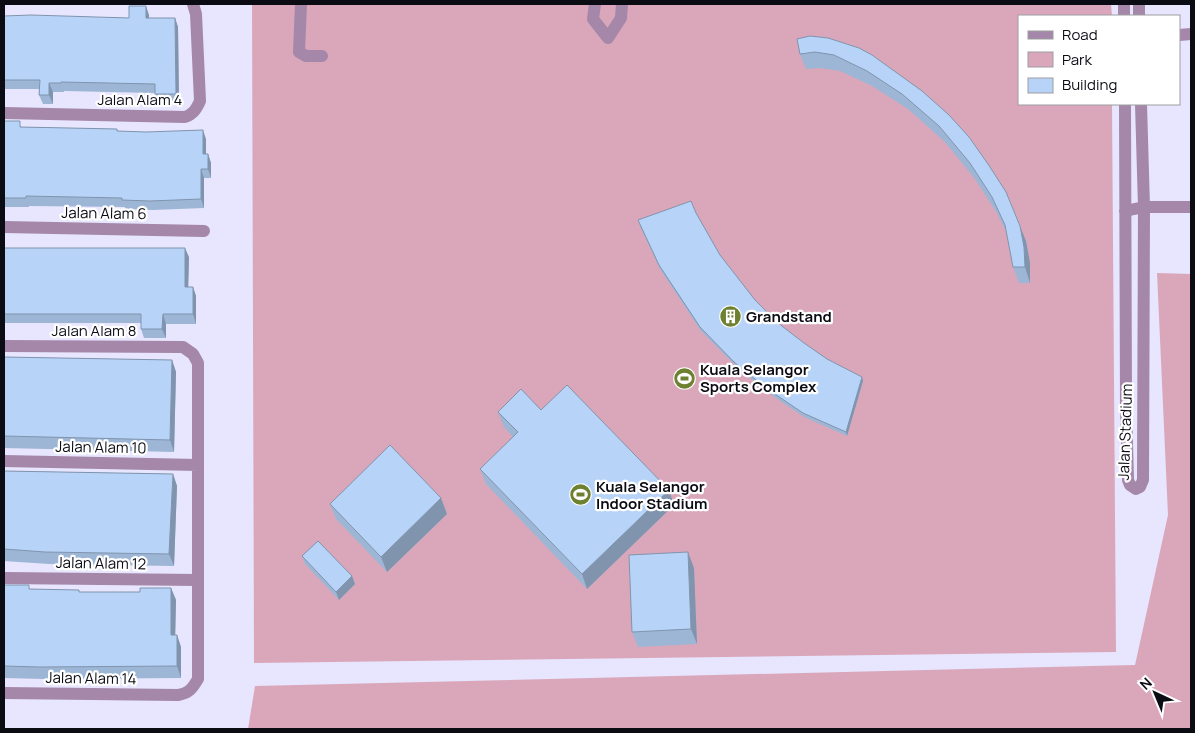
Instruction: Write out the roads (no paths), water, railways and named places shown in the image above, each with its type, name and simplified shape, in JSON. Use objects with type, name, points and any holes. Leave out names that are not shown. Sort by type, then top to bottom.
[{"type":"street","name":"Jalan Alam 4","points":[[4,113],[185,117],[190,115],[195,111],[200,101],[196,14],[193,4]]},
{"type":"street","points":[[301,4],[299,52],[306,56],[322,56]]},
{"type":"street","points":[[595,4],[593,19],[608,38],[621,18],[622,4]]},
{"type":"street","name":"Jalan Stadium","points":[[1124,105],[1128,480],[1130,485],[1136,489],[1140,487],[1143,480],[1144,207],[1141,105]]},
{"type":"street","points":[[1125,211],[1144,207],[1191,207]]},
{"type":"street","name":"Jalan Alam 6","points":[[4,227],[204,231]]},
{"type":"street","name":"Jalan Alam 8","points":[[4,346],[183,347],[193,354],[198,363],[198,465]]},
{"type":"street","name":"Jalan Alam 10","points":[[4,461],[198,465]]},
{"type":"street","points":[[198,465],[198,580]]},
{"type":"street","name":"Jalan Alam 12","points":[[4,578],[198,580]]},
{"type":"street","name":"Jalan Alam 14","points":[[4,693],[178,695],[186,693],[192,689],[198,679],[198,580]]},
{"type":"place","name":"Grandstand","points":[[730,316]]},
{"type":"place","name":"Kuala Selangor Sports Complex","points":[[684,378]]},
{"type":"place","name":"Kuala Selangor Indoor Stadium","points":[[580,495]]}]
